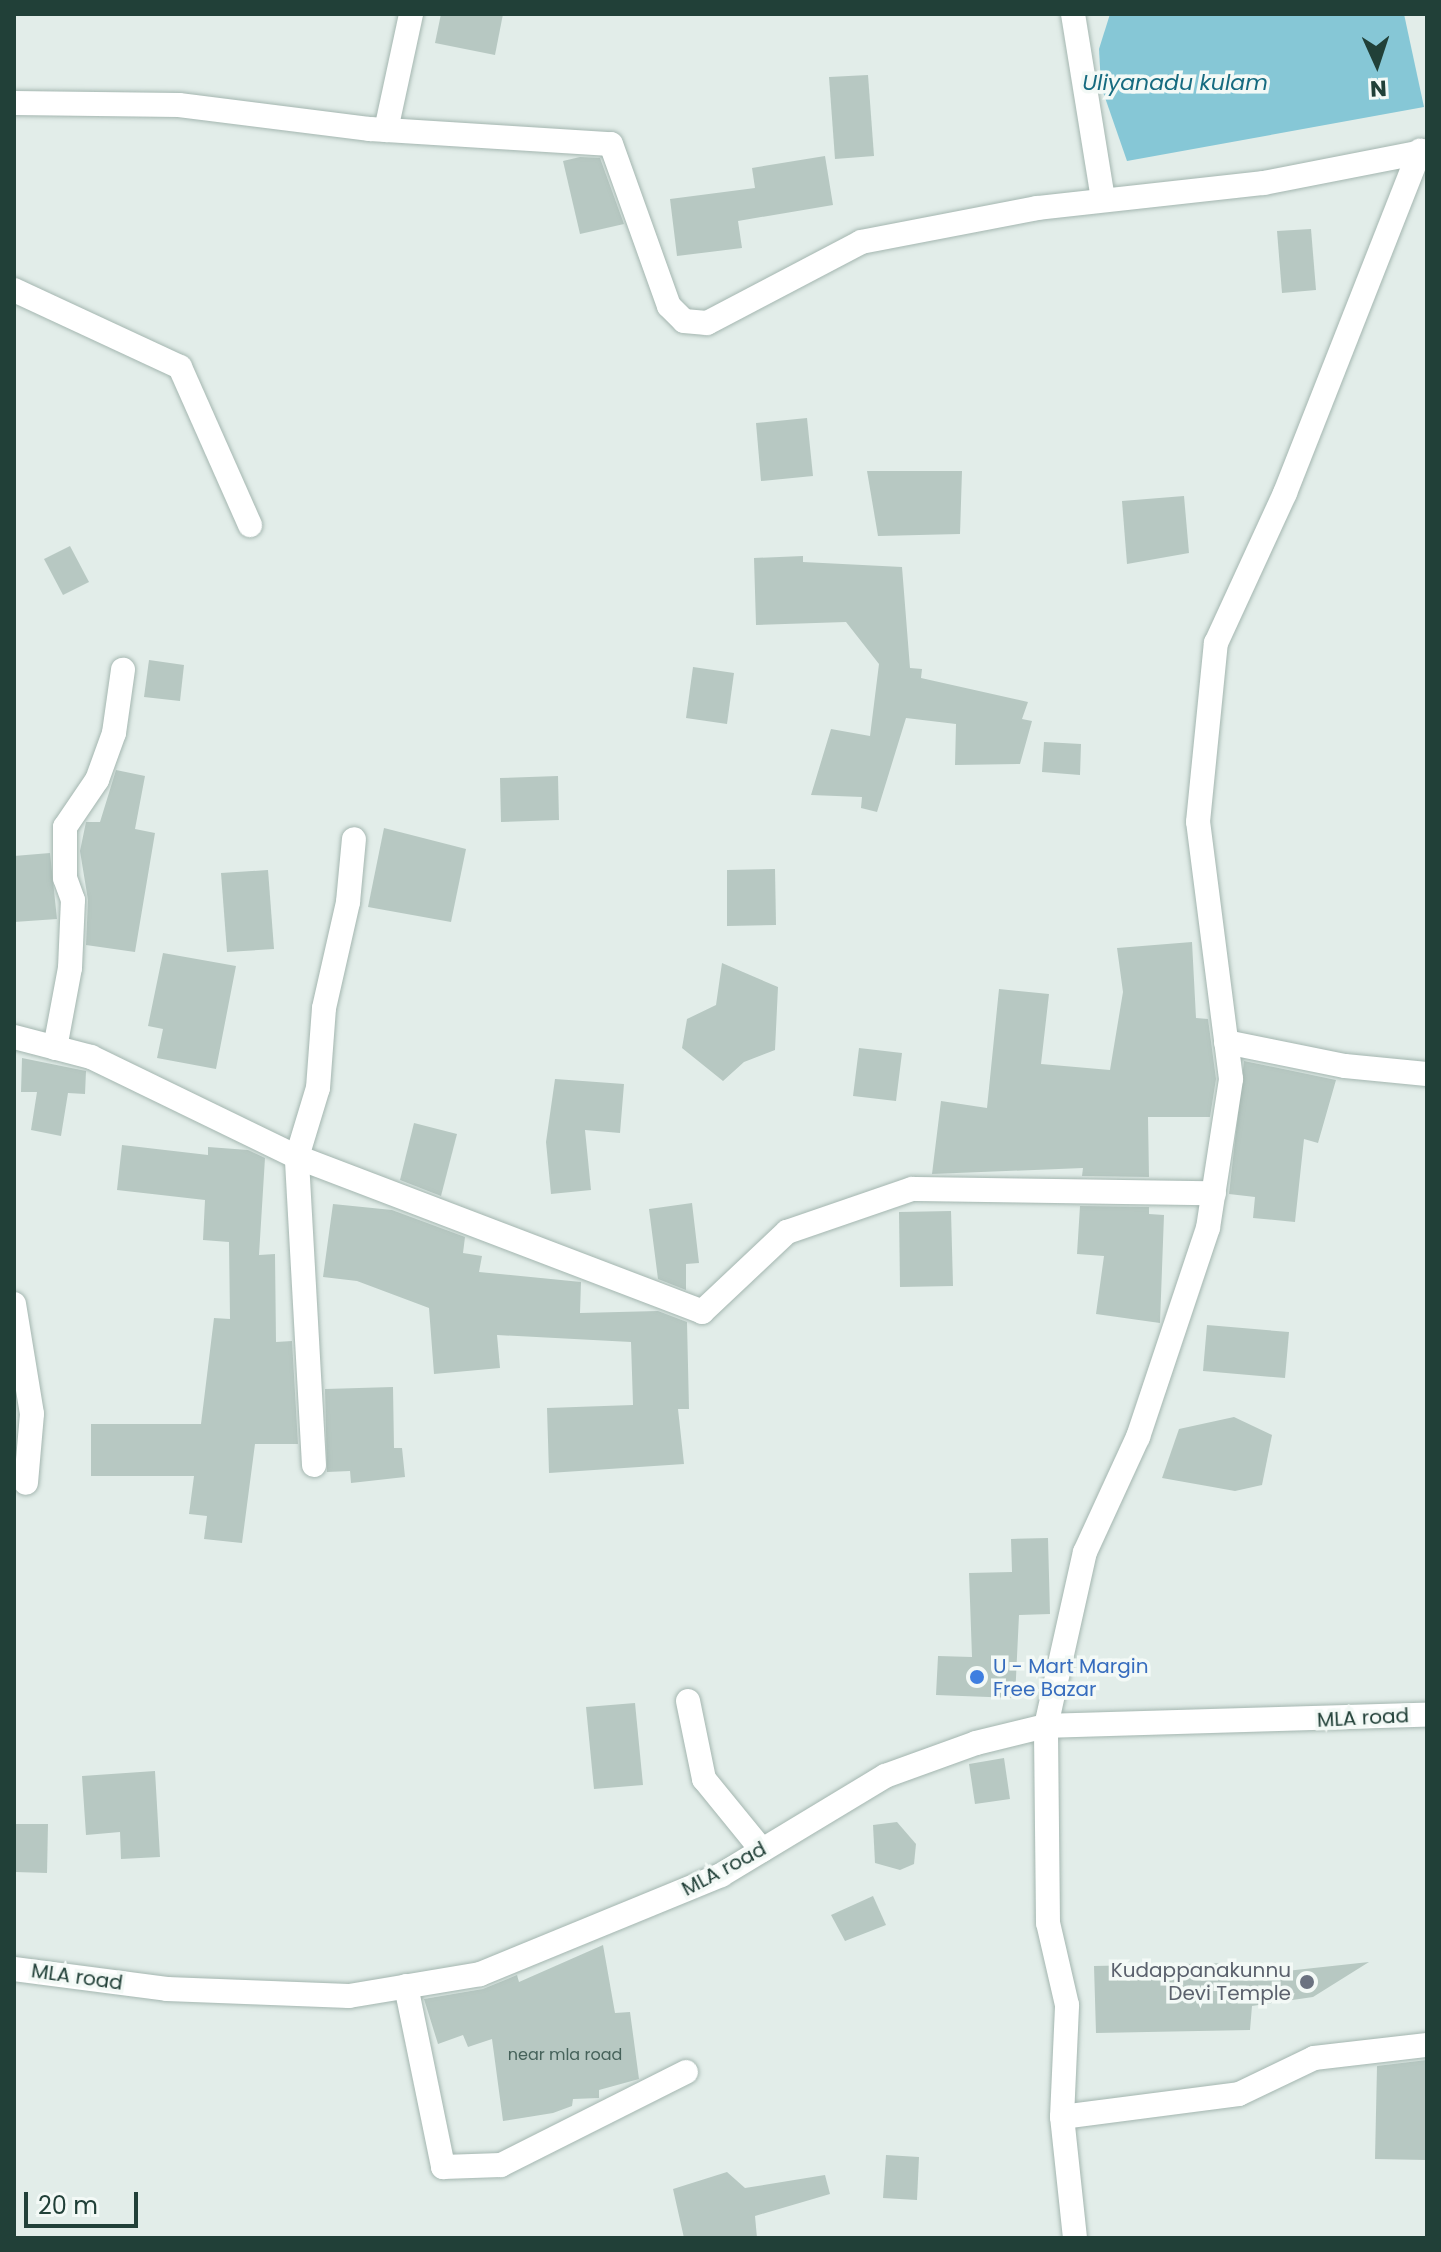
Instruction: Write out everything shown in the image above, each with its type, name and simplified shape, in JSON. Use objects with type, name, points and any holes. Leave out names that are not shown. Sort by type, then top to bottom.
[{"type":"street","points":[[386,130],[411,14]]},
{"type":"street","points":[[1073,14],[1103,199]]},
{"type":"street","points":[[14,103],[179,105],[386,130],[611,144],[669,306],[684,321],[707,323],[861,242],[1103,199],[1264,183],[1423,151]]},
{"type":"street","points":[[1075,2238],[1062,2117],[1067,2005],[1048,1923],[1046,1726],[1085,1552],[1138,1437],[1208,1228],[1214,1193],[1231,1079],[1198,822],[1216,643],[1285,493],[1423,151]]},
{"type":"street","points":[[14,290],[180,367],[250,525]]},
{"type":"street","points":[[55,1048],[72,914],[65,827],[101,769],[123,670]]},
{"type":"street","points":[[314,1465],[297,1157],[318,1088],[324,1008],[348,902],[354,839]]},
{"type":"street","points":[[14,1037],[91,1057],[297,1157],[702,1312],[787,1232],[912,1189],[1214,1193]]},
{"type":"street","points":[[1226,1042],[1345,1066],[1427,1074]]},
{"type":"street","points":[[14,1304],[32,1414],[26,1483]]},
{"type":"street","points":[[688,1701],[704,1779],[762,1850]]},
{"type":"street","name":"MLA road","points":[[14,1969],[167,1989],[349,1996],[480,1974],[558,1945],[721,1875],[885,1776],[1046,1726],[1427,1715]]},
{"type":"street","points":[[406,1986],[443,2167],[501,2165],[686,2072]]},
{"type":"street","points":[[1062,2117],[1239,2094],[1314,2058],[1427,2045]]},
{"type":"water","name":"Uliyanadu kulam","points":[[1110,14],[1404,14],[1424,107],[1127,161],[1101,86],[1099,49]]},
{"type":"building","points":[[441,14],[503,14],[495,55],[435,43]]},
{"type":"building","points":[[868,75],[874,156],[835,159],[829,77]]},
{"type":"building","points":[[825,156],[833,205],[738,221],[742,248],[677,256],[670,199],[755,188],[752,168]]},
{"type":"building","points":[[580,157],[600,158],[624,224],[580,234],[563,161]]},
{"type":"building","points":[[1311,229],[1316,290],[1282,293],[1277,231]]},
{"type":"building","points":[[807,418],[813,476],[761,481],[756,423]]},
{"type":"building","points":[[867,471],[962,471],[960,534],[878,536]]},
{"type":"building","points":[[1184,496],[1189,553],[1127,564],[1122,501]]},
{"type":"building","points":[[70,546],[89,582],[63,595],[44,559]]},
{"type":"building","points":[[803,556],[803,562],[902,567],[910,668],[922,669],[921,678],[1028,702],[1022,719],[1032,721],[1020,764],[955,765],[956,724],[906,718],[877,812],[861,808],[862,797],[811,795],[831,729],[870,736],[879,664],[846,622],[756,625],[754,558]]},
{"type":"building","points":[[149,660],[184,665],[180,701],[144,697]]},
{"type":"building","points":[[693,667],[734,673],[727,724],[686,718]]},
{"type":"building","points":[[1044,742],[1081,744],[1080,775],[1042,772]]},
{"type":"building","points":[[116,770],[145,776],[135,829],[155,833],[135,952],[86,945],[88,900],[80,851],[86,822],[100,822]]},
{"type":"building","points":[[558,776],[559,820],[501,822],[500,778]]},
{"type":"building","points":[[384,828],[466,849],[451,922],[368,907]]},
{"type":"building","points":[[50,853],[57,919],[14,922],[14,856]]},
{"type":"building","points":[[775,869],[776,925],[727,926],[727,870]]},
{"type":"building","points":[[268,870],[274,949],[227,952],[221,873]]},
{"type":"building","points":[[1192,942],[1196,1018],[1208,1019],[1216,1079],[1210,1117],[1148,1117],[1149,1177],[1082,1176],[1083,1168],[932,1174],[941,1101],[987,1108],[999,989],[1049,994],[1041,1064],[1110,1070],[1123,992],[1117,948]]},
{"type":"building","points":[[163,953],[236,966],[216,1069],[157,1058],[163,1029],[148,1026]]},
{"type":"building","points":[[722,963],[778,987],[775,1050],[744,1062],[723,1081],[682,1048],[687,1019],[716,1005]]},
{"type":"building","points":[[859,1048],[902,1053],[896,1101],[853,1096]]},
{"type":"building","points":[[22,1058],[86,1071],[85,1094],[68,1093],[61,1136],[31,1130],[37,1092],[21,1092]]},
{"type":"building","points":[[1244,1061],[1336,1080],[1318,1143],[1304,1139],[1295,1222],[1253,1218],[1255,1197],[1229,1194]]},
{"type":"building","points":[[555,1079],[624,1084],[620,1133],[585,1130],[591,1190],[551,1194],[546,1142]]},
{"type":"building","points":[[414,1123],[457,1134],[441,1196],[400,1180]]},
{"type":"building","points":[[122,1145],[208,1155],[208,1147],[248,1150],[265,1158],[259,1255],[275,1254],[276,1342],[292,1341],[298,1444],[255,1444],[242,1543],[204,1539],[207,1516],[189,1514],[194,1476],[91,1476],[91,1424],[201,1424],[214,1318],[230,1319],[229,1242],[203,1240],[205,1200],[117,1190]]},
{"type":"building","points":[[692,1203],[699,1263],[686,1264],[686,1290],[658,1279],[649,1209]]},
{"type":"building","points":[[333,1204],[392,1210],[465,1237],[463,1253],[482,1256],[479,1272],[581,1282],[580,1313],[658,1311],[687,1322],[689,1409],[678,1409],[684,1464],[549,1473],[547,1408],[633,1405],[631,1342],[497,1335],[500,1368],[434,1374],[429,1308],[357,1281],[323,1277]]},
{"type":"building","points":[[1080,1206],[1149,1207],[1149,1214],[1164,1215],[1160,1323],[1096,1314],[1104,1256],[1077,1254]]},
{"type":"building","points":[[951,1211],[953,1286],[900,1287],[899,1212]]},
{"type":"building","points":[[1207,1325],[1289,1332],[1285,1378],[1203,1371]]},
{"type":"building","points":[[393,1387],[394,1448],[402,1448],[405,1477],[351,1483],[350,1471],[327,1472],[325,1389]]},
{"type":"building","points":[[1234,1417],[1272,1435],[1262,1485],[1235,1491],[1162,1478],[1179,1429]]},
{"type":"building","points":[[1048,1538],[1050,1614],[1019,1615],[1015,1698],[936,1695],[938,1656],[972,1657],[969,1573],[1012,1572],[1011,1539]]},
{"type":"building","points":[[635,1703],[643,1785],[594,1789],[586,1707]]},
{"type":"building","points":[[1004,1758],[1010,1799],[975,1804],[969,1764]]},
{"type":"building","points":[[155,1771],[160,1857],[121,1859],[120,1832],[86,1835],[82,1776]]},
{"type":"building","points":[[897,1822],[916,1844],[914,1864],[900,1870],[875,1863],[873,1825]]},
{"type":"building","points":[[15,1824],[48,1824],[47,1873],[15,1872]]},
{"type":"building","points":[[873,1896],[886,1925],[845,1941],[831,1915]]},
{"type":"building","points":[[603,1945],[615,2013],[630,2012],[639,2079],[599,2090],[599,2098],[573,2099],[572,2106],[553,2113],[503,2121],[492,2039],[468,2047],[463,2035],[438,2044],[424,1999],[483,1989],[517,1975],[519,1982]]},
{"type":"building","points":[[1369,1962],[1313,1997],[1252,2006],[1250,2030],[1096,2033],[1094,1966],[1231,1963],[1231,1977]]},
{"type":"building","points":[[1427,2060],[1427,2160],[1375,2159],[1377,2066]]},
{"type":"building","points":[[886,2155],[919,2157],[917,2200],[883,2198]]},
{"type":"building","points":[[727,2172],[745,2188],[825,2175],[830,2194],[755,2216],[757,2238],[684,2238],[673,2189]]},
{"type":"place","name":"U - Mart Margin Free Bazar","points":[[977,1677]]},
{"type":"place","name":"Kudappanakunnu Devi Temple","points":[[1307,1982]]}]
